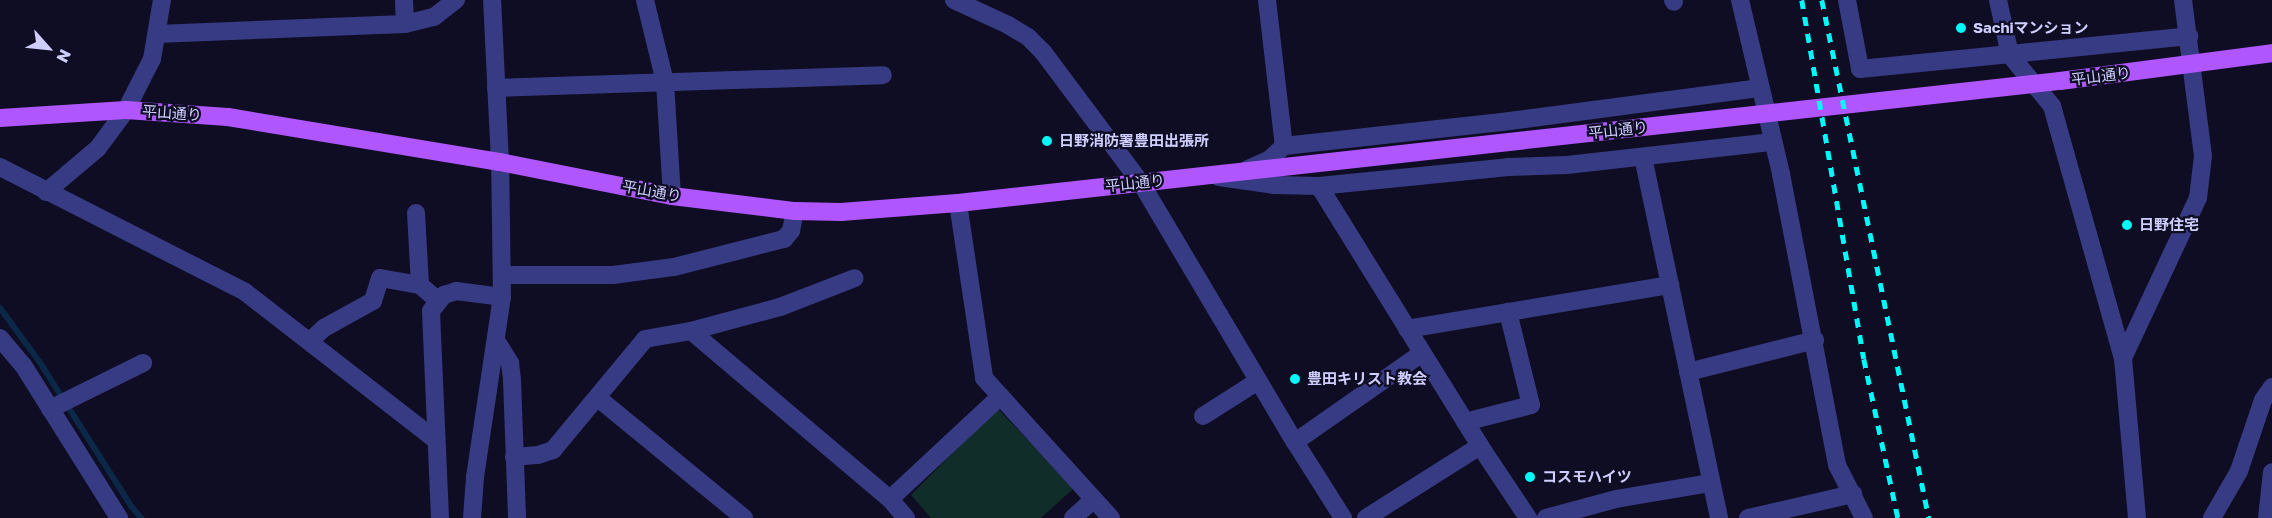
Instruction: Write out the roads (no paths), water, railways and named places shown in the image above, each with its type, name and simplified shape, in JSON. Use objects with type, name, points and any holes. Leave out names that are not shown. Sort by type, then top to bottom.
[{"type":"main road","name":"平山通り","points":[[0,118],[126,110],[228,117],[500,162],[672,196],[795,211],[841,212],[958,203],[2060,81],[2272,53]]},
{"type":"street","points":[[46,192],[98,148],[126,110],[152,59],[162,0]]},
{"type":"street","points":[[404,0],[405,24]]},
{"type":"street","points":[[157,34],[405,24],[434,17],[456,0]]},
{"type":"street","points":[[472,518],[475,477],[497,342],[503,275],[492,0]]},
{"type":"street","points":[[954,0],[978,5],[1028,37],[1043,52],[1141,183],[1294,442],[1343,518]]},
{"type":"street","points":[[1267,0],[1284,146]]},
{"type":"street","points":[[1740,0],[1815,340],[1837,465],[1864,518]]},
{"type":"street","points":[[1846,0],[1860,69],[2189,36]]},
{"type":"street","points":[[1998,0],[2010,55],[2052,106],[2123,358],[2138,518]]},
{"type":"street","points":[[2123,358],[2198,198],[2203,156],[2193,63],[2183,0]]},
{"type":"street","points":[[650,1],[665,82],[672,196]]},
{"type":"street","points":[[496,88],[883,75]]},
{"type":"street","points":[[1244,171],[1270,159],[1284,146],[1502,122],[1759,88]]},
{"type":"street","points":[[1502,122],[1508,167]]},
{"type":"street","points":[[1206,175],[1274,185],[1319,186],[1508,167],[1567,165],[1773,142]]},
{"type":"street","points":[[1643,157],[1719,518]]},
{"type":"street","points":[[0,167],[221,278],[265,305],[436,440]]},
{"type":"street","points":[[1319,186],[1480,446],[1528,518]]},
{"type":"street","points":[[958,203],[984,378],[1111,518]]},
{"type":"street","points":[[503,275],[613,275],[674,267],[784,239],[791,231],[795,211]]},
{"type":"street","points":[[416,213],[420,285]]},
{"type":"street","points":[[310,340],[324,328],[373,301],[380,278],[420,285],[437,300]]},
{"type":"street","points":[[514,457],[538,455],[553,450],[645,339],[691,331],[780,307],[855,278]]},
{"type":"street","points":[[1407,329],[1670,285]]},
{"type":"street","points":[[440,518],[431,310],[437,300],[456,291],[502,297]]},
{"type":"street","points":[[1465,422],[1532,405],[1508,312]]},
{"type":"street","points":[[691,331],[890,499],[906,518]]},
{"type":"street","points":[[0,338],[53,407],[119,518]]},
{"type":"street","points":[[1688,372],[1815,340]]},
{"type":"street","points":[[497,342],[510,363],[519,516]]},
{"type":"street","points":[[1294,442],[1422,353]]},
{"type":"street","points":[[53,407],[143,363]]},
{"type":"street","points":[[1203,416],[1258,381]]},
{"type":"street","points":[[2212,518],[2239,471],[2263,400],[2272,387]]},
{"type":"street","points":[[890,499],[1001,396]]},
{"type":"street","points":[[598,398],[744,518]]},
{"type":"street","points":[[1366,518],[1480,446]]},
{"type":"street","points":[[2267,518],[2272,472]]},
{"type":"street","points":[[1546,518],[1616,499],[1711,483]]},
{"type":"street","points":[[1748,518],[1853,494]]},
{"type":"street","points":[[1073,518],[1094,499]]},
{"type":"waterway","points":[[0,308],[39,361],[131,506],[141,518]]},
{"type":"railway","points":[[1802,0],[1864,359],[1898,518]]},
{"type":"railway","points":[[1822,0],[1929,518]]},
{"type":"place","name":"Sachiマンション","points":[[1961,28]]},
{"type":"place","name":"日野消防署豊田出張所","points":[[1047,141]]},
{"type":"place","name":"日野住宅","points":[[2127,225]]},
{"type":"place","name":"豊田キリスト教会","points":[[1295,379]]},
{"type":"place","name":"コスモハイツ","points":[[1530,477]]}]
